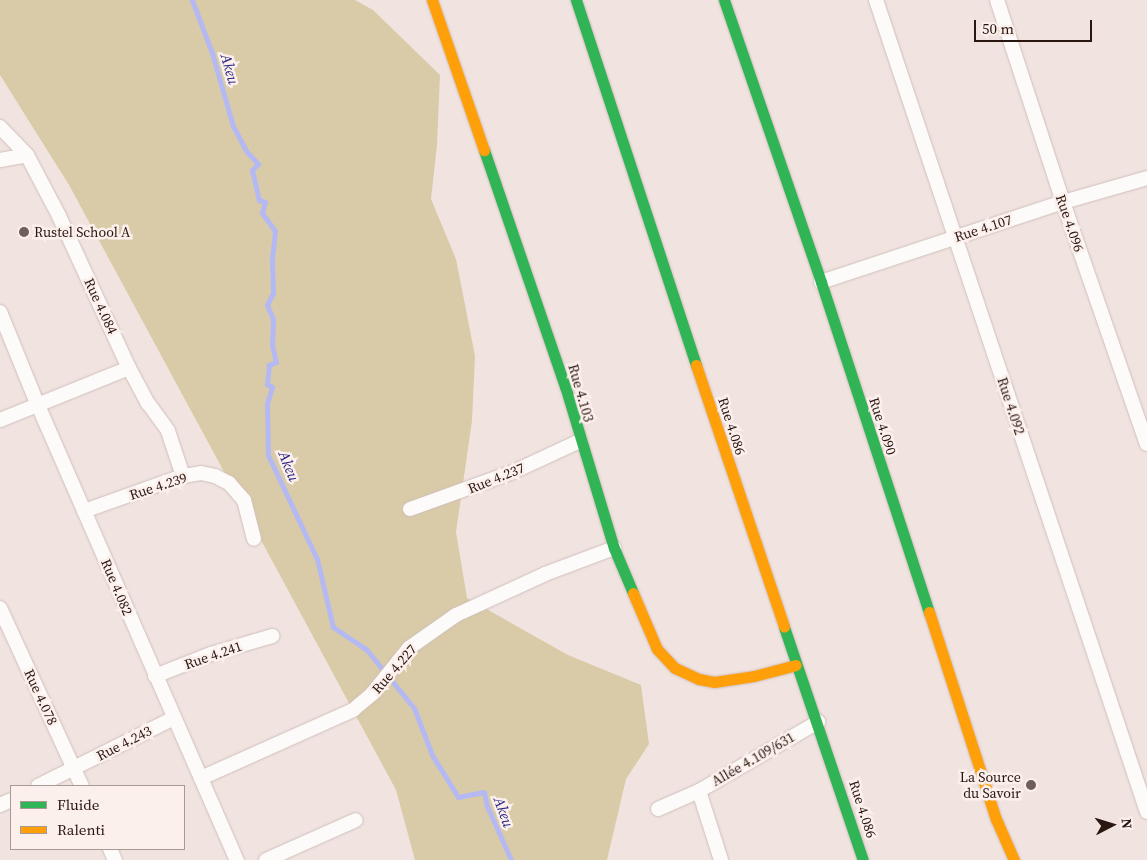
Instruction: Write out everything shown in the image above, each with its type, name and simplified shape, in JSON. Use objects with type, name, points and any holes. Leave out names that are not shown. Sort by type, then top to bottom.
[{"type":"street","name":"Rue 4.103","points":[[432,0],[565,386],[580,441],[614,548],[657,649],[675,668],[699,679],[726,682],[796,665]]},
{"type":"street","name":"Rue 4.086","points":[[576,0],[796,665],[818,722],[864,860]]},
{"type":"street","name":"Rue 4.090","points":[[724,0],[821,282],[996,819],[1014,860]]},
{"type":"street","name":"Rue 4.092","points":[[876,0],[1147,812]]},
{"type":"street","name":"Rue 4.096","points":[[997,0],[1063,202],[1147,444]]},
{"type":"street","name":"Rue 4.084","points":[[0,127],[27,155],[59,216],[129,368],[148,403],[168,430],[183,476]]},
{"type":"street","points":[[0,160],[27,155]]},
{"type":"street","name":"Rue 4.107","points":[[821,282],[1063,202],[1147,178]]},
{"type":"street","name":"Rue 4.082","points":[[0,312],[37,403],[155,676],[237,860]]},
{"type":"street","points":[[0,420],[37,403],[129,368]]},
{"type":"street","name":"Rue 4.237","points":[[410,508],[513,472],[580,441]]},
{"type":"street","name":"Rue 4.239","points":[[84,511],[183,476],[201,474],[216,476],[229,483],[244,500],[254,539]]},
{"type":"street","name":"Rue 4.227","points":[[201,778],[353,710],[372,694],[409,648],[456,615],[545,574],[614,548]]},
{"type":"street","name":"Rue 4.078","points":[[0,608],[82,785]]},
{"type":"street","name":"Rue 4.241","points":[[155,676],[211,654],[272,636]]},
{"type":"street","name":"Rue 4.243","points":[[40,785],[174,718]]},
{"type":"street","name":"Allée 4.109/631","points":[[721,860],[699,791],[818,722]]},
{"type":"street","points":[[658,808],[699,791]]},
{"type":"street","points":[[266,860],[356,820]]},
{"type":"shaded area","points":[[0,0],[355,0],[373,10],[440,75],[437,145],[431,199],[456,259],[475,356],[472,421],[456,532],[467,598],[568,655],[641,685],[649,744],[626,779],[607,860],[415,860],[396,790],[69,185],[0,75]]},
{"type":"waterway","name":"Akeu","points":[[192,0],[212,53],[233,126],[247,152],[258,164],[252,170],[259,200],[265,202],[262,213],[275,231],[272,262],[273,293],[267,305],[273,319],[272,345],[276,362],[269,365],[267,384],[272,387],[267,403],[268,455],[317,559],[333,627],[366,649],[414,708],[432,755],[458,797],[484,792],[487,806],[511,860]]},
{"type":"traffic: fast","points":[[576,0],[696,365]]},
{"type":"traffic: fast","points":[[724,0],[821,282],[929,612]]},
{"type":"traffic: fast","points":[[484,150],[565,386],[614,548],[633,593]]},
{"type":"traffic: fast","points":[[784,627],[863,860]]},
{"type":"traffic: slow","points":[[432,0],[484,150]]},
{"type":"traffic: slow","points":[[696,365],[784,627]]},
{"type":"traffic: slow","points":[[633,593],[657,649],[675,668],[699,679],[714,682],[754,676],[796,665]]},
{"type":"traffic: slow","points":[[929,612],[996,819],[1014,860]]},
{"type":"place","name":"Rustel School A","points":[[24,232]]},
{"type":"place","name":"La Source du Savoir","points":[[1031,785]]}]
